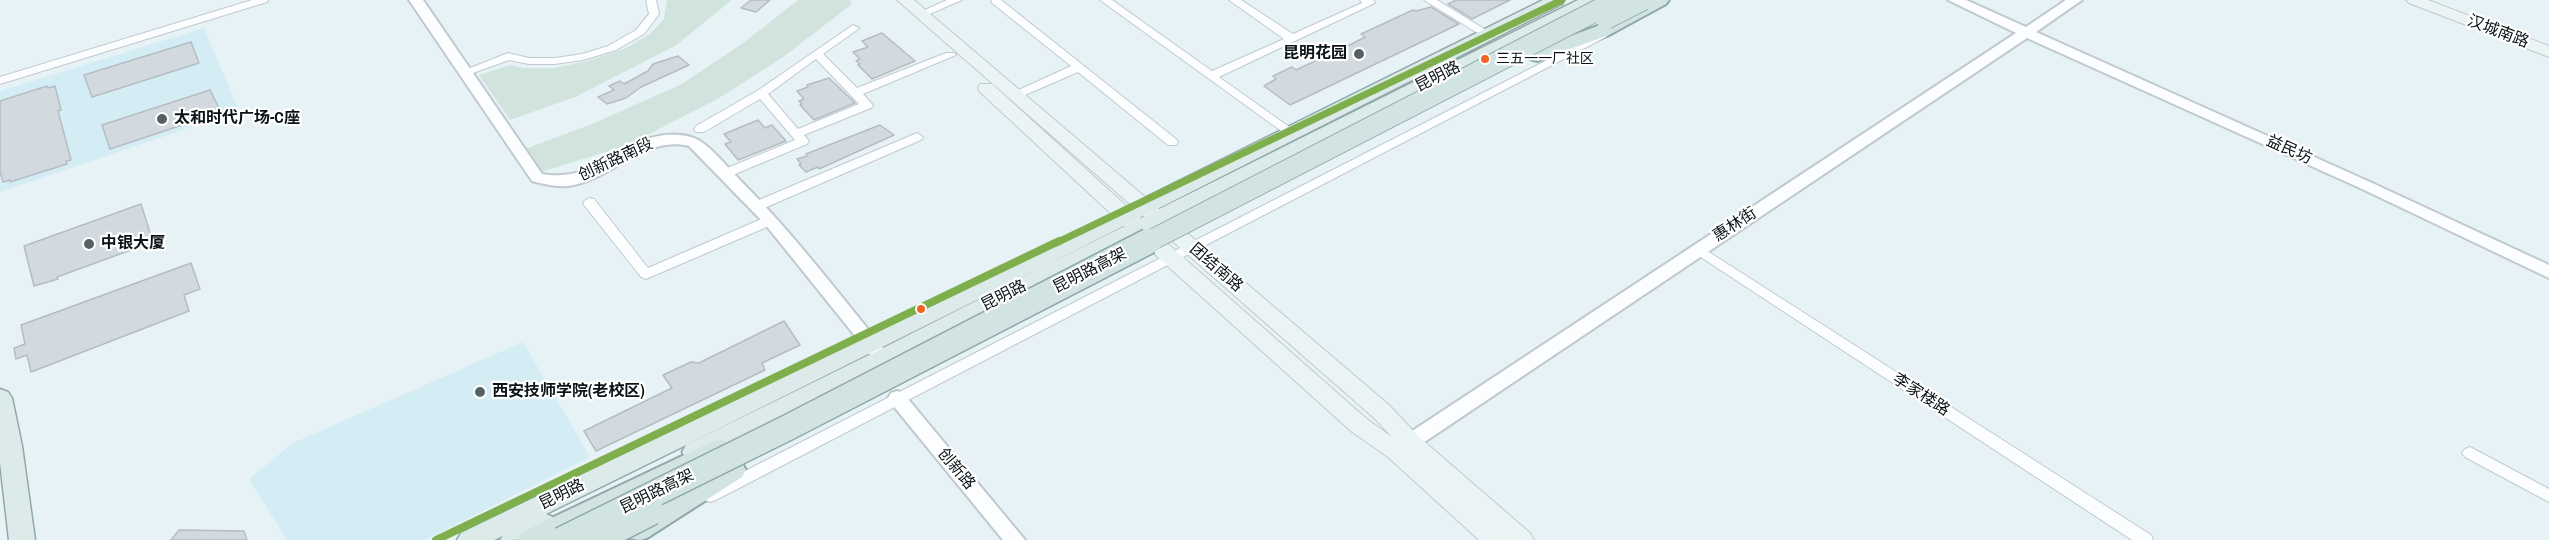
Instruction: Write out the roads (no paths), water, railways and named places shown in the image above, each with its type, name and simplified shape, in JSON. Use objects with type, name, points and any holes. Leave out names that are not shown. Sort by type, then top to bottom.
[{"type":"highway","points":[[1497,62],[1582,0]]},
{"type":"highway","name":"昆明路高架","points":[[561,540],[861,390],[1617,0]]},
{"type":"highway","name":"昆明路高架","points":[[597,540],[1643,0]]},
{"type":"highway","points":[[1537,55],[1602,31],[1660,0]]},
{"type":"highway","points":[[532,540],[719,449],[861,390]]},
{"type":"highway","points":[[617,540],[660,518],[734,470]]},
{"type":"main road","name":"团结南路","points":[[888,0],[1141,217],[1191,246],[1381,411],[1403,447],[1495,540]]},
{"type":"main road","name":"团结南路","points":[[905,0],[1014,96],[1141,217],[1170,257],[1360,426],[1403,447],[1522,540]]},
{"type":"main road","name":"昆明路","points":[[1141,217],[1291,134],[1556,0]]},
{"type":"main road","name":"昆明路","points":[[513,540],[1141,217],[1591,0]]},
{"type":"main road","name":"汉城南路","points":[[2414,0],[2549,52]]},
{"type":"main road","name":"汉城南路","points":[[2428,0],[2549,46]]},
{"type":"main road","name":"昆明路","points":[[470,540],[877,351]]},
{"type":"main road","points":[[0,398],[10,446],[22,540]]},
{"type":"street","points":[[0,81],[263,0]]},
{"type":"street","name":"创新路南段","points":[[416,0],[537,178],[573,180],[593,174],[657,141],[684,138],[694,143],[771,220],[877,351]]},
{"type":"street","points":[[466,72],[508,56],[529,61],[555,62],[584,57],[612,48],[640,32],[654,14],[651,0]]},
{"type":"street","points":[[921,14],[957,0]]},
{"type":"street","points":[[1105,0],[1291,134]]},
{"type":"street","points":[[1234,0],[1292,39]]},
{"type":"street","points":[[1210,76],[1370,3],[1365,0]]},
{"type":"street","points":[[1430,0],[1488,34]]},
{"type":"street","points":[[626,540],[1669,0]]},
{"type":"street","name":"益民坊","points":[[1955,0],[2365,185],[2549,272]]},
{"type":"street","name":"惠林街","points":[[1403,447],[2075,0]]},
{"type":"street","points":[[996,1],[1172,142]]},
{"type":"street","points":[[700,129],[760,93],[853,27]]},
{"type":"street","points":[[796,134],[867,105],[817,54]]},
{"type":"street","points":[[855,93],[950,55]]},
{"type":"street","points":[[1014,96],[1079,67]]},
{"type":"street","points":[[724,174],[803,141],[760,93]]},
{"type":"street","points":[[757,206],[917,137]]},
{"type":"street","points":[[589,201],[646,274],[771,220]]},
{"type":"street","name":"李家楼路","points":[[1698,249],[2145,540]]},
{"type":"street","points":[[877,351],[897,398]]},
{"type":"street","name":"创新路","points":[[897,398],[1015,540]]},
{"type":"street","points":[[2470,453],[2549,496]]},
{"type":"place","name":"昆明花园","points":[[1359,54]]},
{"type":"place","name":"三五一一厂社区","points":[[1485,59]]},
{"type":"place","name":"太和时代广场-C座","points":[[162,119]]},
{"type":"place","name":"中银大厦","points":[[89,244]]},
{"type":"place","name":"西安技师学院(老校区)","points":[[480,392]]}]
